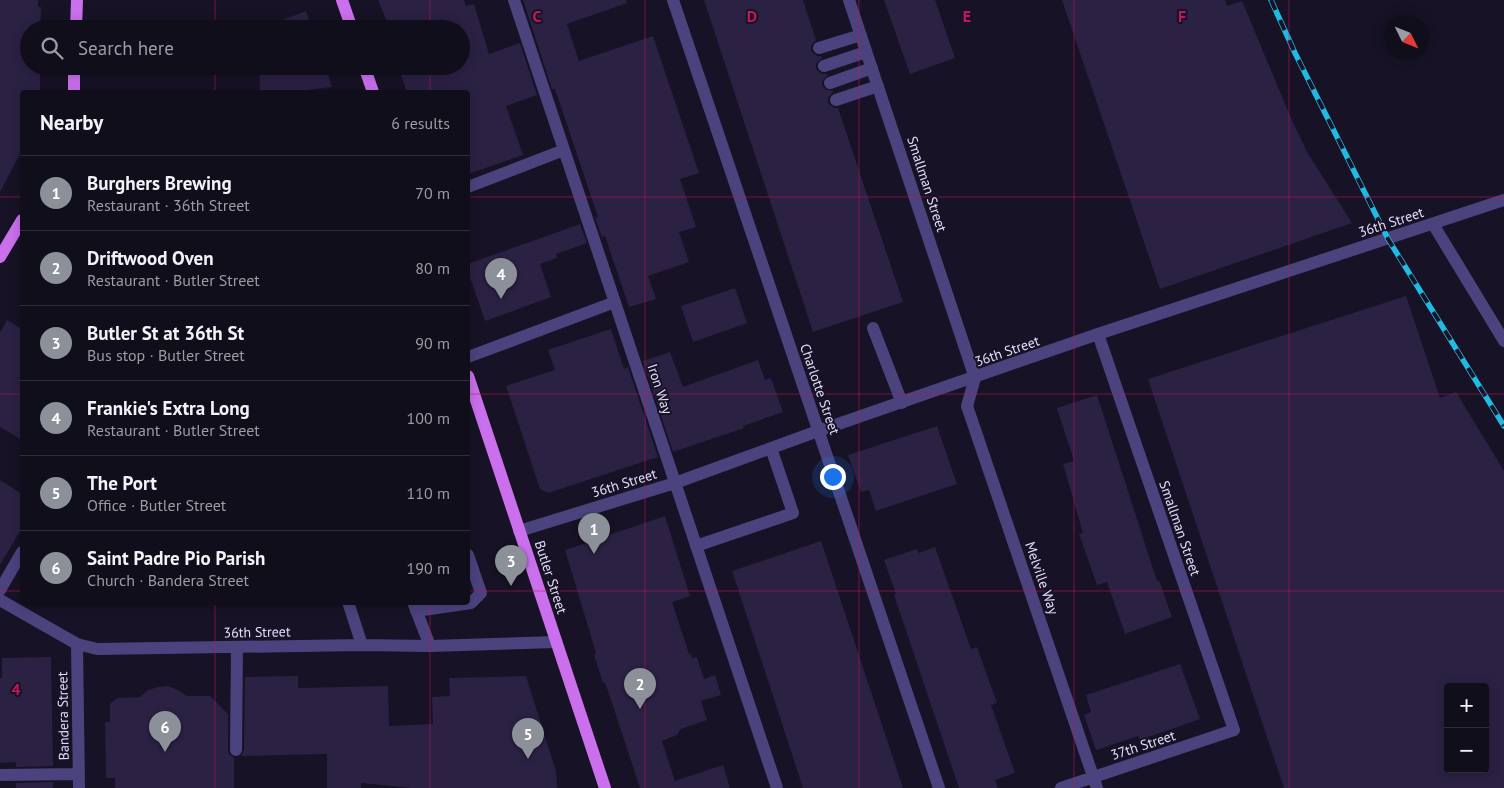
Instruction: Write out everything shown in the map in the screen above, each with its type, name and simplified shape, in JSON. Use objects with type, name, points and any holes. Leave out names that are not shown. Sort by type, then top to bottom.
[{"type":"main road","points":[[76,20],[77,0]]},
{"type":"main road","points":[[342,0],[349,20]]},
{"type":"main road","points":[[74,75],[74,90]]},
{"type":"main road","points":[[367,75],[372,90]]},
{"type":"main road","points":[[0,257],[20,223]]},
{"type":"main road","name":"Butler Street","points":[[470,382],[605,788]]},
{"type":"street","name":"Iron Way","points":[[514,0],[777,788]]},
{"type":"street","name":"Charlotte Street","points":[[673,0],[939,788]]},
{"type":"street","name":"Smallman Street","points":[[849,0],[975,378]]},
{"type":"street","points":[[818,48],[861,35]]},
{"type":"street","points":[[824,66],[866,52]]},
{"type":"street","points":[[830,83],[872,68]]},
{"type":"street","points":[[836,100],[878,86]]},
{"type":"street","points":[[470,186],[564,150]]},
{"type":"street","name":"36th Street","points":[[519,531],[675,483],[818,431],[1098,334],[1504,200]]},
{"type":"street","points":[[1433,224],[1504,341]]},
{"type":"street","points":[[470,355],[615,302]]},
{"type":"street","points":[[873,328],[902,402]]},
{"type":"street","name":"Smallman Street","points":[[1098,334],[1234,730]]},
{"type":"street","name":"Melville Way","points":[[975,378],[967,406],[1095,783]]},
{"type":"street","points":[[696,546],[793,513],[771,448]]},
{"type":"street","points":[[0,590],[20,555]]},
{"type":"street","points":[[470,560],[482,592],[470,603]]},
{"type":"street","name":"36th Street","points":[[0,600],[77,644],[97,649],[362,645],[430,646],[556,642]]},
{"type":"street","points":[[349,605],[362,645]]},
{"type":"street","points":[[430,646],[414,607],[442,605]]},
{"type":"street","name":"Bandera Street","points":[[77,644],[79,788]]},
{"type":"street","points":[[236,750],[237,647]]},
{"type":"street","name":"37th Street","points":[[1061,788],[1095,783],[1234,730]]},
{"type":"street","points":[[0,775],[79,774]]},
{"type":"building","points":[[0,0],[38,0],[38,7],[41,7],[40,20],[20,20],[20,75],[40,75],[40,90],[20,90],[20,154],[0,192]]},
{"type":"building","points":[[378,0],[464,0],[466,6],[474,4],[489,54],[520,43],[537,95],[506,106],[523,155],[470,173],[470,90],[406,90],[401,75],[470,75],[470,20],[386,20]]},
{"type":"building","points":[[523,0],[626,0],[627,3],[567,24],[579,61],[653,36],[699,173],[680,179],[696,227],[679,232],[689,262],[648,276],[656,299],[629,307],[605,236],[602,237],[595,218],[598,217],[555,89],[552,89]]},
{"type":"building","points":[[704,0],[803,0],[816,40],[811,46],[811,51],[822,58],[816,64],[816,69],[822,74],[828,75],[822,81],[822,85],[825,89],[833,91],[828,98],[828,103],[834,108],[838,108],[903,302],[813,332]]},
{"type":"building","points":[[884,0],[935,0],[955,58],[910,74]]},
{"type":"building","points":[[1062,0],[1225,0],[1227,6],[1242,1],[1307,152],[1352,223],[1160,289]]},
{"type":"building","points":[[306,11],[309,20],[283,20]]},
{"type":"building","points":[[259,75],[328,75],[332,87],[307,90],[260,90]]},
{"type":"building","points":[[580,224],[587,243],[556,254],[557,258],[540,264],[551,297],[485,321],[470,278],[470,263]]},
{"type":"building","points":[[735,288],[747,323],[693,342],[681,306]]},
{"type":"building","points":[[1406,296],[1440,398],[1456,392],[1504,471],[1504,788],[1284,788],[1148,379]]},
{"type":"building","points":[[7,320],[20,328],[20,439],[0,427],[0,333]]},
{"type":"building","points":[[611,329],[624,369],[628,367],[658,457],[548,493],[540,489],[506,386],[555,370],[548,350]]},
{"type":"building","points":[[670,352],[683,387],[758,360],[765,380],[771,378],[783,412],[743,426],[744,428],[673,452],[643,361]]},
{"type":"building","points":[[1097,395],[1157,581],[1159,580],[1172,617],[1125,634],[1107,582],[1097,585],[1079,534],[1083,533],[1063,464],[1074,461],[1057,408]]},
{"type":"building","points":[[937,426],[957,484],[876,511],[869,490],[861,492],[848,455]]},
{"type":"building","points":[[0,480],[20,493],[20,531],[0,565]]},
{"type":"building","points":[[665,516],[690,596],[672,602],[689,654],[691,654],[692,658],[697,657],[704,679],[715,675],[721,695],[701,701],[707,720],[681,729],[677,735],[662,741],[675,781],[723,765],[730,788],[640,788],[605,682],[603,683],[594,655],[596,653],[565,550]]},
{"type":"building","points":[[821,541],[903,788],[803,788],[732,571]]},
{"type":"building","points":[[935,547],[971,649],[977,647],[997,703],[991,705],[1015,773],[995,780],[998,788],[959,788],[884,560],[917,549],[919,553]]},
{"type":"building","points":[[51,657],[53,766],[16,767],[16,762],[0,763],[0,678],[2,678],[2,658]]},
{"type":"building","points":[[1180,664],[1200,719],[1140,740],[1138,736],[1096,750],[1084,715],[1091,712],[1086,695]]},
{"type":"building","points":[[298,676],[298,688],[388,686],[389,726],[433,724],[432,697],[450,696],[449,678],[526,676],[556,771],[557,788],[411,788],[361,783],[361,788],[327,788],[327,754],[241,756],[244,750],[245,677]]},
{"type":"building","points":[[168,686],[187,696],[210,696],[228,714],[228,750],[229,754],[234,758],[234,788],[115,788],[115,778],[106,778],[105,722],[110,722],[110,704],[117,698],[140,697],[148,690]]},
{"type":"building","points":[[53,782],[53,788],[16,788],[16,783]]},
{"type":"railway","points":[[1271,0],[1295,53],[1388,239],[1504,426]]},
{"type":"place","name":"Frankie's Extra Long","points":[[501,299]]},
{"type":"place","name":"Burghers Brewing","points":[[594,554]]},
{"type":"place","name":"Butler St at 36th St","points":[[511,586]]},
{"type":"place","name":"Driftwood Oven","points":[[640,709]]},
{"type":"place","name":"Saint Padre Pio Parish","points":[[165,752]]},
{"type":"place","name":"The Port","points":[[528,759]]}]
